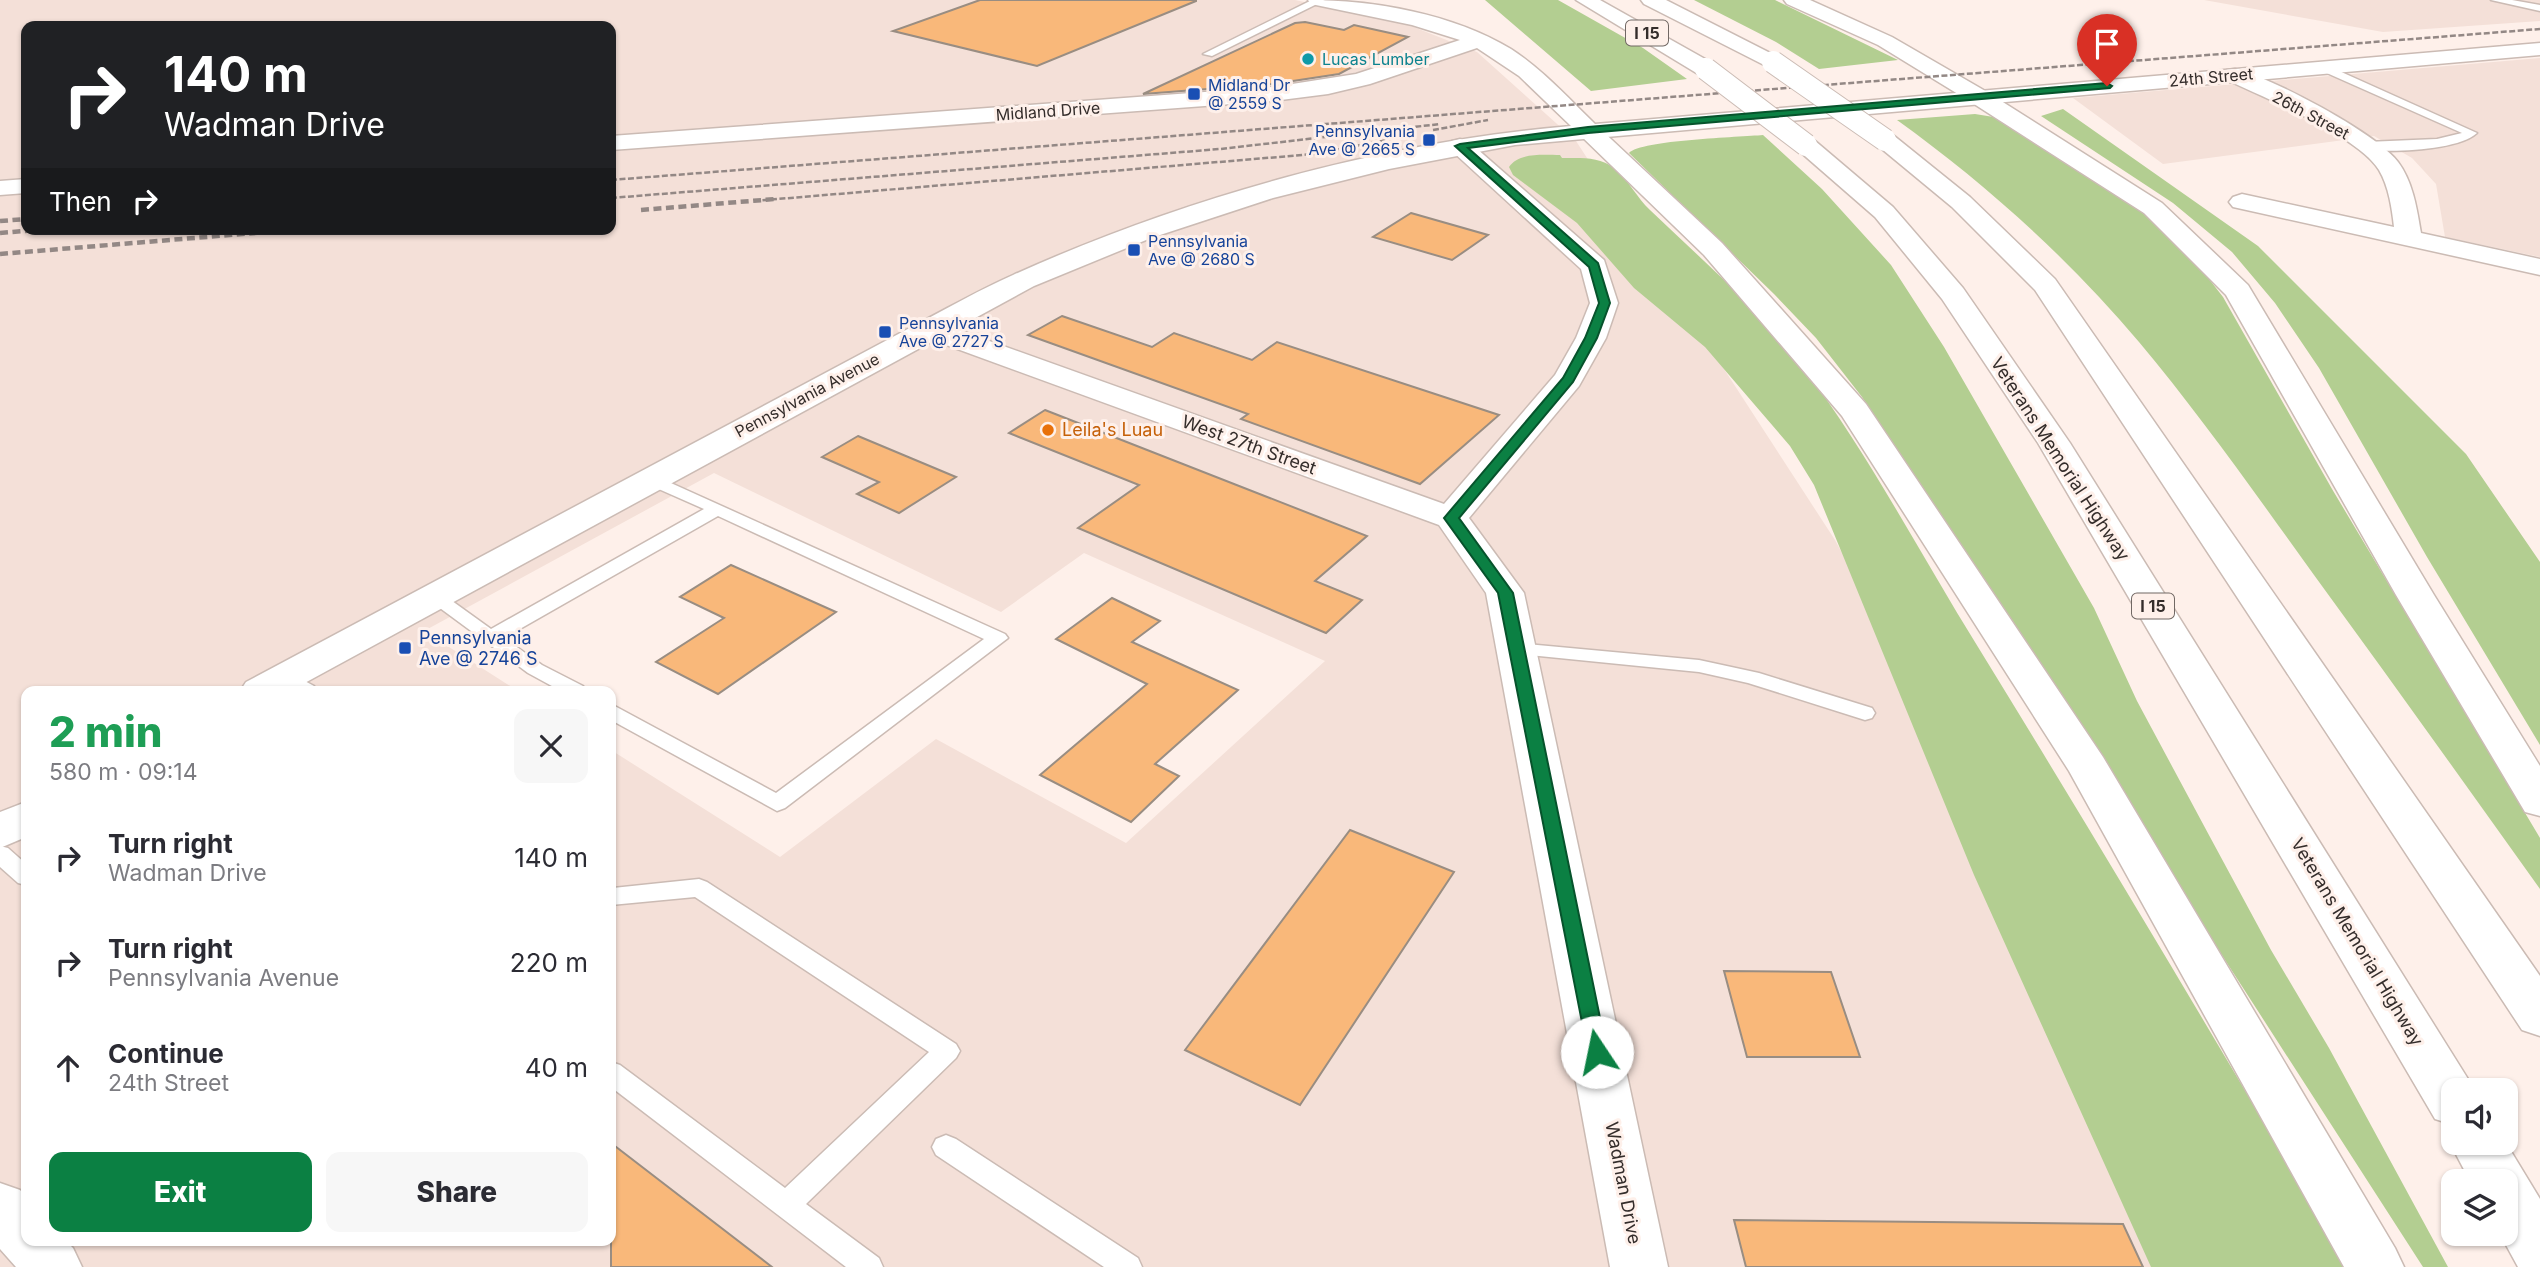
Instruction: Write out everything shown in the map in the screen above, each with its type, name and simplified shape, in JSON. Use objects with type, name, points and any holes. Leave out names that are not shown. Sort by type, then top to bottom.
[{"type":"main road","points":[[1319,0],[1412,20],[1477,41],[1502,52],[1523,68],[1713,249],[1855,411],[2088,767],[2375,1267]]},
{"type":"main road","name":"Veterans Memorial Highway","points":[[1586,0],[1706,69],[1806,145],[1884,212],[1944,284],[2054,443],[2441,1081]]},
{"type":"main road","name":"I 15","points":[[1651,0],[1773,62],[1885,140],[1961,202],[2045,285],[2540,1016]]},
{"type":"main road","points":[[1794,0],[1885,41],[1979,97],[2153,208],[2238,291],[2540,802]]},
{"type":"main road","name":"Midland Drive","points":[[616,143],[1273,94],[1328,87],[1362,79],[1477,41]]},
{"type":"main road","name":"24th Street","points":[[1588,130],[2540,50]]},
{"type":"main road","name":"26th Street","points":[[2235,75],[2352,135],[2388,163],[2403,197],[2409,239]]},
{"type":"main road","name":"Pennsylvania Avenue","points":[[286,686],[434,597],[929,329],[1024,281],[1150,229],[1383,162],[1460,146],[1588,130]]},
{"type":"main road","points":[[1451,518],[1568,379],[1591,338],[1604,303],[1594,266],[1460,146]]},
{"type":"main road","points":[[0,188],[21,186]]},
{"type":"main road","points":[[2242,202],[2540,267]]},
{"type":"main road","name":"West 27th Street","points":[[929,329],[1451,518]]},
{"type":"main road","name":"Wadman Drive","points":[[1451,518],[1505,593],[1639,1267]]},
{"type":"main road","points":[[0,832],[21,821]]},
{"type":"main road","points":[[2518,1213],[2540,1251]]},
{"type":"main road","points":[[32,1246],[53,1267]]},
{"type":"lane","points":[[1208,54],[1319,0]]},
{"type":"lane","points":[[2496,0],[2540,8]]},
{"type":"lane","points":[[2324,68],[2471,133],[2460,139],[2445,141],[2366,146]]},
{"type":"lane","points":[[616,714],[776,803],[998,638],[651,479]]},
{"type":"lane","points":[[491,638],[717,509]]},
{"type":"lane","points":[[434,597],[535,669],[567,686]]},
{"type":"lane","points":[[1517,649],[1699,666],[1752,677],[1865,713]]},
{"type":"lane","points":[[0,854],[21,873]]},
{"type":"lane","points":[[616,897],[699,888],[947,1051],[786,1205]]},
{"type":"lane","points":[[616,1077],[869,1267]]},
{"type":"lane","points":[[946,1147],[1128,1267]]},
{"type":"shaded area","points":[[0,0],[1295,0],[1406,24],[1477,52],[1576,141],[1835,540],[2228,1267],[0,1267]]},
{"type":"shaded area","points":[[2204,0],[2540,0],[2540,21],[2383,32]]},
{"type":"shaded area","points":[[2540,58],[2540,257],[2445,237],[2436,184],[2412,158],[2374,136],[2163,164],[2073,98]]},
{"type":"green space","points":[[1485,0],[1558,0],[1643,48],[1687,79],[1591,91]]},
{"type":"green space","points":[[1694,0],[1775,0],[1898,60],[1819,69],[1776,42]]},
{"type":"green space","points":[[2063,109],[2258,246],[2466,454],[2540,562],[2540,745],[2427,557],[2319,368],[2275,303],[2232,252],[2173,203],[2041,116]]},
{"type":"green space","points":[[1975,114],[2006,119],[2124,196],[2202,270],[2223,297],[2332,489],[2540,838],[2540,889],[2228,457],[2139,342],[2084,281],[2025,224],[1930,144],[1897,120]]},
{"type":"green space","points":[[1763,135],[1822,189],[1891,265],[1944,347],[2094,608],[2137,701],[2210,837],[2448,1267],[2423,1267],[1862,397],[1816,338],[1774,294],[1629,153],[1671,142]]},
{"type":"green space","points":[[1560,155],[1562,158],[1602,161],[1619,172],[1645,205],[1728,284],[1801,364],[1871,468],[2119,878],[2349,1267],[2151,1267],[1974,875],[1814,485],[1790,446],[1705,347],[1634,288],[1577,223],[1513,175],[1509,167],[1513,162],[1525,157]]},
{"type":"building","points":[[980,0],[1196,1],[1037,66],[893,31]]},
{"type":"building","name":"Lucas Lumber","points":[[1305,22],[1344,30],[1354,25],[1408,37],[1339,74],[1273,84],[1143,94],[1295,23]]},
{"type":"building","points":[[1411,213],[1488,235],[1452,260],[1373,237]]},
{"type":"building","points":[[1062,316],[1152,347],[1174,333],[1252,360],[1277,342],[1499,415],[1420,484],[1241,419],[1248,414],[1028,335]]},
{"type":"building","points":[[1045,410],[1367,536],[1315,581],[1362,600],[1326,633],[1078,528],[1139,485],[1009,433]]},
{"type":"building","points":[[858,436],[956,477],[899,513],[857,494],[879,482],[822,457]]},
{"type":"building","points":[[731,565],[836,612],[718,694],[656,662],[724,618],[680,597]]},
{"type":"building","points":[[1112,598],[1160,621],[1132,642],[1238,690],[1155,764],[1179,776],[1131,822],[1040,775],[1147,684],[1056,639]]},
{"type":"building","points":[[1350,830],[1454,872],[1300,1105],[1185,1050]]},
{"type":"building","points":[[1724,971],[1831,972],[1860,1057],[1747,1057]]},
{"type":"building","points":[[616,1147],[772,1267],[611,1267],[611,1246],[616,1246]]},
{"type":"building","points":[[1734,1220],[2123,1224],[2143,1267],[1746,1267]]},
{"type":"railway","points":[[616,180],[2540,29]]},
{"type":"railway","points":[[1433,130],[1488,120]]},
{"type":"railway","points":[[616,198],[1220,149],[1440,124]]},
{"type":"railway","points":[[754,201],[1314,154],[1387,140]]},
{"type":"railway","points":[[641,210],[775,199]]},
{"type":"railway","points":[[0,221],[21,219]]},
{"type":"railway","points":[[0,233],[21,231]]},
{"type":"railway","points":[[0,254],[230,235]]},
{"type":"place","name":"Lucas Lumber","points":[[1308,59]]},
{"type":"place","name":"Midland Dr @ 2559 S","points":[[1194,94]]},
{"type":"place","name":"Pennsylvania Ave @ 2665 S","points":[[1429,140]]},
{"type":"place","name":"Pennsylvania Ave @ 2680 S","points":[[1134,250]]},
{"type":"place","name":"Pennsylvania Ave @ 2727 S","points":[[885,332]]},
{"type":"place","name":"Leila's Luau","points":[[1048,430]]},
{"type":"place","name":"Pennsylvania Ave @ 2746 S","points":[[405,648]]},
{"type":"route","points":[[1597,1052],[1505,593],[1451,518],[1568,379],[1591,338],[1604,303],[1594,266],[1460,146],[1588,130],[2107,86]]}]
